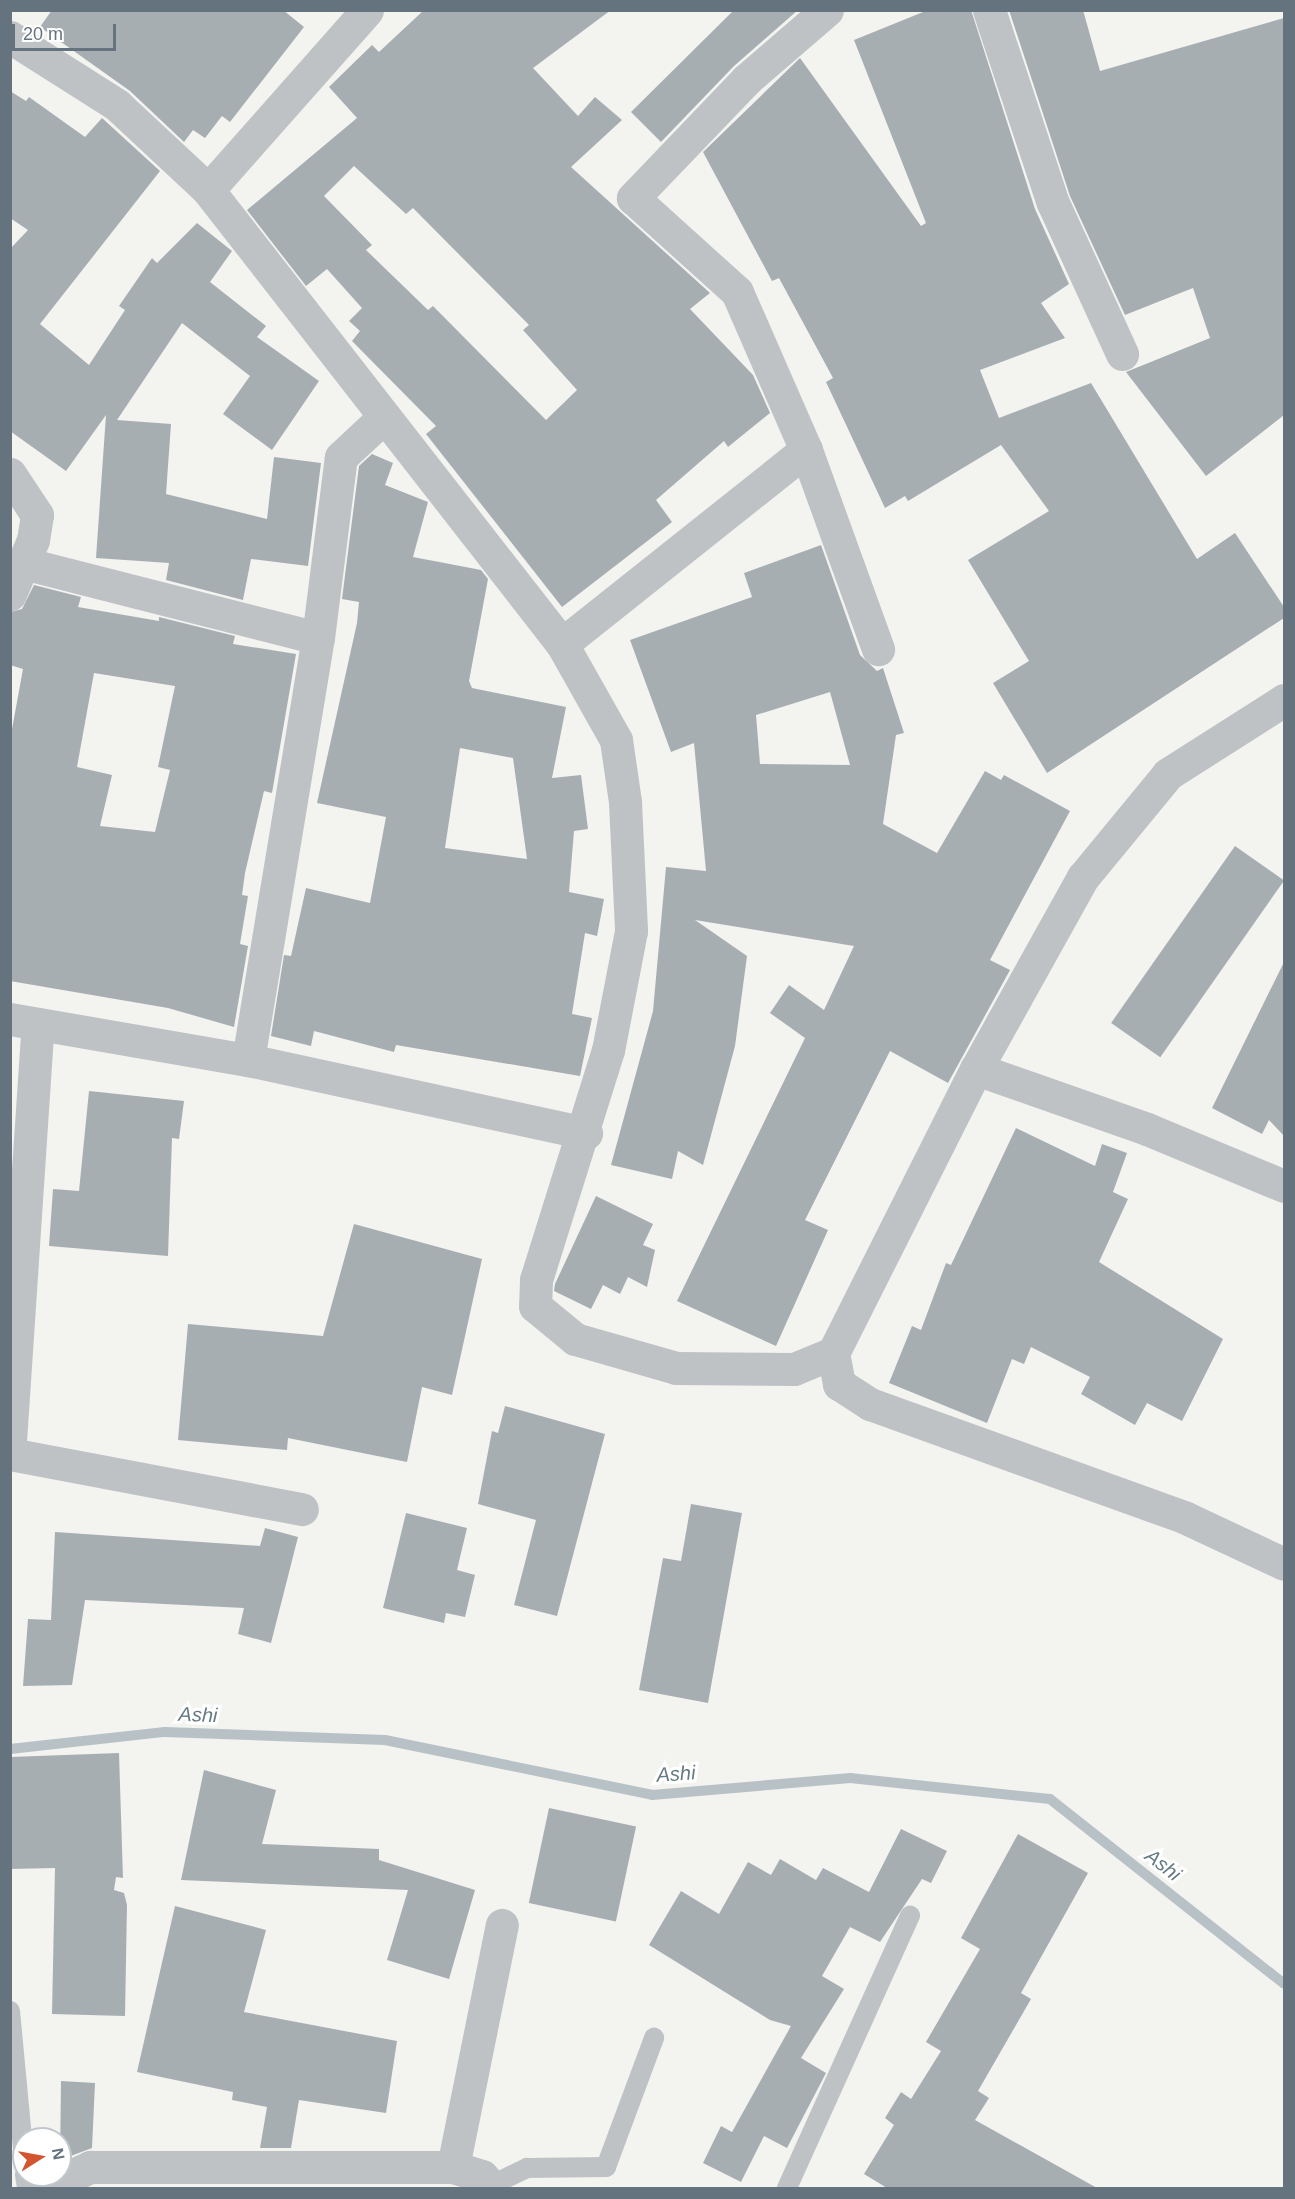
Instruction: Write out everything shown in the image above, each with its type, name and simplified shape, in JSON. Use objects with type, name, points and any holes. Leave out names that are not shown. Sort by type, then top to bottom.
[{"type":"street","points":[[208,190],[367,10]]},
{"type":"street","points":[[827,10],[747,79],[633,198],[737,292],[806,450],[878,649]]},
{"type":"street","points":[[988,10],[1053,203],[1122,354]]},
{"type":"street","points":[[10,37],[117,105],[208,190],[383,418],[562,644],[616,740],[625,802],[631,931],[586,1133],[536,1280],[535,1306],[575,1339],[643,1361],[707,1372],[794,1369],[833,1353]]},
{"type":"street","points":[[248,1060],[318,638],[341,457],[383,418]]},
{"type":"street","points":[[562,644],[806,450]]},
{"type":"street","points":[[10,474],[37,515],[23,563],[10,594]]},
{"type":"street","points":[[23,563],[318,638]]},
{"type":"street","points":[[1284,700],[1168,774],[1083,877],[976,1069],[833,1353],[840,1384],[870,1404],[1186,1518],[1284,1564]]},
{"type":"street","points":[[10,1441],[24,1022],[248,1060],[586,1133]]},
{"type":"street","points":[[976,1069],[1147,1129],[1284,1186]]},
{"type":"street","points":[[10,1454],[302,1509]]},
{"type":"street","points":[[453,2167],[502,1925]]},
{"type":"street","points":[[45,2188],[90,2167],[453,2167],[493,2187]]},
{"type":"lane","points":[[787,2188],[910,1916]]},
{"type":"lane","points":[[10,2011],[21,2127]]},
{"type":"lane","points":[[493,2187],[527,2168],[606,2167],[654,2038]]},
{"type":"building","points":[[52,10],[283,10],[304,27],[230,122],[222,116],[205,138],[193,130],[184,142],[130,91],[40,27]]},
{"type":"building","points":[[424,10],[611,10],[533,68],[578,116],[595,97],[622,120],[571,167],[710,293],[690,309],[753,375],[770,413],[728,447],[724,441],[656,500],[672,522],[562,607],[426,434],[436,426],[352,341],[360,331],[349,321],[362,308],[327,269],[306,286],[247,210],[357,118],[329,87],[372,45],[379,52]],"holes":[[[354,166],[406,214],[413,208],[529,325],[523,330],[577,390],[546,420],[433,306],[428,310],[366,250],[372,245],[324,196]]]},
{"type":"building","points":[[734,10],[798,10],[734,66],[661,142],[631,112]]},
{"type":"building","points":[[928,10],[971,10],[1035,209],[1069,284],[1041,303],[1065,338],[980,370],[999,418],[1091,383],[1197,559],[1235,533],[1284,607],[1284,618],[1047,773],[993,683],[1029,661],[968,560],[1049,511],[1001,445],[908,501],[905,496],[885,508],[826,382],[833,378],[779,278],[772,281],[703,152],[800,58],[921,226],[926,223],[854,40]]},
{"type":"building","points":[[1009,10],[1083,10],[1100,71],[1284,18],[1284,415],[1206,476],[1126,372],[1210,338],[1193,288],[1125,315],[1070,196]]},
{"type":"building","points":[[10,91],[26,101],[29,97],[85,137],[102,118],[160,171],[40,324],[89,365],[125,310],[119,306],[152,258],[157,263],[197,223],[232,251],[210,282],[266,326],[257,337],[319,381],[272,450],[223,414],[250,376],[182,323],[117,420],[171,424],[166,494],[267,519],[274,457],[321,463],[308,566],[251,559],[243,600],[166,580],[169,563],[96,558],[106,415],[66,471],[10,431],[10,249],[28,230],[10,218]]},
{"type":"building","points":[[372,454],[393,463],[385,485],[428,502],[413,557],[481,570],[488,579],[469,681],[472,688],[566,707],[552,778],[581,775],[588,829],[574,831],[569,892],[604,899],[597,936],[585,933],[572,1014],[592,1018],[580,1076],[396,1045],[394,1052],[314,1031],[311,1046],[271,1036],[284,955],[291,956],[306,888],[370,903],[386,817],[317,803],[357,623],[359,602],[342,599],[359,466]],"holes":[[[460,748],[513,758],[527,859],[445,848]]]},
{"type":"building","points":[[821,545],[860,655],[877,671],[883,668],[904,733],[896,735],[883,824],[937,853],[985,771],[1001,780],[1004,775],[1070,811],[990,960],[1010,970],[948,1083],[890,1051],[805,1220],[828,1230],[776,1346],[677,1301],[805,1038],[770,1013],[789,985],[824,1010],[854,946],[695,920],[747,956],[735,1046],[703,1165],[678,1151],[672,1179],[611,1165],[653,1011],[666,867],[706,871],[694,743],[671,752],[630,640],[752,597],[744,573]],"holes":[[[830,692],[850,765],[760,764],[756,715]]]},
{"type":"building","points":[[34,585],[81,597],[78,607],[159,621],[159,617],[235,636],[233,644],[296,654],[272,793],[264,791],[245,873],[242,895],[248,896],[240,944],[248,946],[234,1027],[168,1008],[10,981],[10,740],[23,669],[10,665],[10,612],[22,609]],"holes":[[[94,673],[175,686],[158,767],[170,770],[155,832],[100,826],[112,775],[77,767]]]},
{"type":"building","points":[[1235,846],[1284,881],[1160,1057],[1111,1023]]},
{"type":"building","points":[[1284,962],[1284,1136],[1269,1120],[1262,1134],[1212,1108]]},
{"type":"building","points":[[89,1091],[184,1101],[179,1139],[172,1138],[168,1256],[49,1246],[53,1189],[79,1191]]},
{"type":"building","points":[[1016,1128],[1095,1166],[1102,1144],[1127,1153],[1113,1192],[1128,1199],[1099,1262],[1223,1339],[1182,1421],[1147,1403],[1135,1425],[1081,1394],[1090,1377],[1031,1347],[1024,1364],[1012,1359],[987,1423],[889,1383],[912,1326],[921,1330],[946,1263],[951,1265]]},
{"type":"building","points":[[596,1196],[653,1224],[643,1245],[655,1250],[647,1287],[628,1277],[620,1294],[603,1285],[591,1309],[554,1291],[555,1284]]},
{"type":"building","points":[[354,1224],[482,1259],[452,1395],[422,1387],[407,1462],[288,1438],[287,1450],[178,1440],[188,1324],[323,1336]]},
{"type":"building","points":[[505,1406],[605,1434],[557,1616],[514,1605],[536,1520],[478,1504],[492,1431],[498,1433]]},
{"type":"building","points":[[691,1504],[742,1513],[708,1703],[639,1690],[663,1558],[681,1561]]},
{"type":"building","points":[[406,1513],[467,1528],[457,1570],[475,1575],[465,1617],[446,1613],[444,1623],[383,1608]]},
{"type":"building","points":[[265,1528],[298,1537],[271,1643],[238,1634],[244,1608],[85,1600],[72,1685],[23,1686],[28,1619],[51,1620],[55,1532],[260,1546]]},
{"type":"building","points":[[119,1753],[123,1878],[116,1877],[114,1890],[124,1893],[127,1905],[125,2016],[52,2014],[55,1868],[10,1869],[10,1757]]},
{"type":"building","points":[[204,1770],[276,1790],[262,1844],[379,1849],[379,1860],[475,1890],[449,1979],[387,1960],[408,1890],[181,1880]]},
{"type":"building","points":[[549,1808],[636,1827],[616,1921],[529,1903]]},
{"type":"building","points":[[901,1829],[947,1851],[931,1883],[922,1879],[880,1942],[850,1927],[822,1976],[844,1989],[801,2058],[826,2073],[787,2148],[764,2136],[741,2182],[703,2163],[721,2126],[732,2132],[791,2026],[770,2020],[649,1945],[681,1891],[719,1914],[748,1862],[771,1875],[780,1859],[816,1880],[823,1868],[869,1892]]},
{"type":"building","points":[[1018,1834],[1088,1873],[1021,1993],[1031,1999],[978,2091],[989,2098],[975,2120],[1097,2188],[887,2188],[864,2174],[894,2125],[885,2118],[901,2092],[911,2099],[941,2051],[926,2042],[980,1949],[961,1938]]},
{"type":"building","points":[[175,1906],[266,1930],[244,2012],[397,2041],[386,2113],[299,2100],[291,2148],[260,2148],[267,2107],[232,2100],[233,2092],[137,2072]]},
{"type":"building","points":[[61,2081],[95,2083],[92,2148],[72,2156],[72,2127],[60,2127]]},
{"type":"waterway","name":"Ashi","points":[[10,1749],[165,1732],[385,1740],[652,1795],[850,1778],[1050,1799],[1284,1984]]}]
